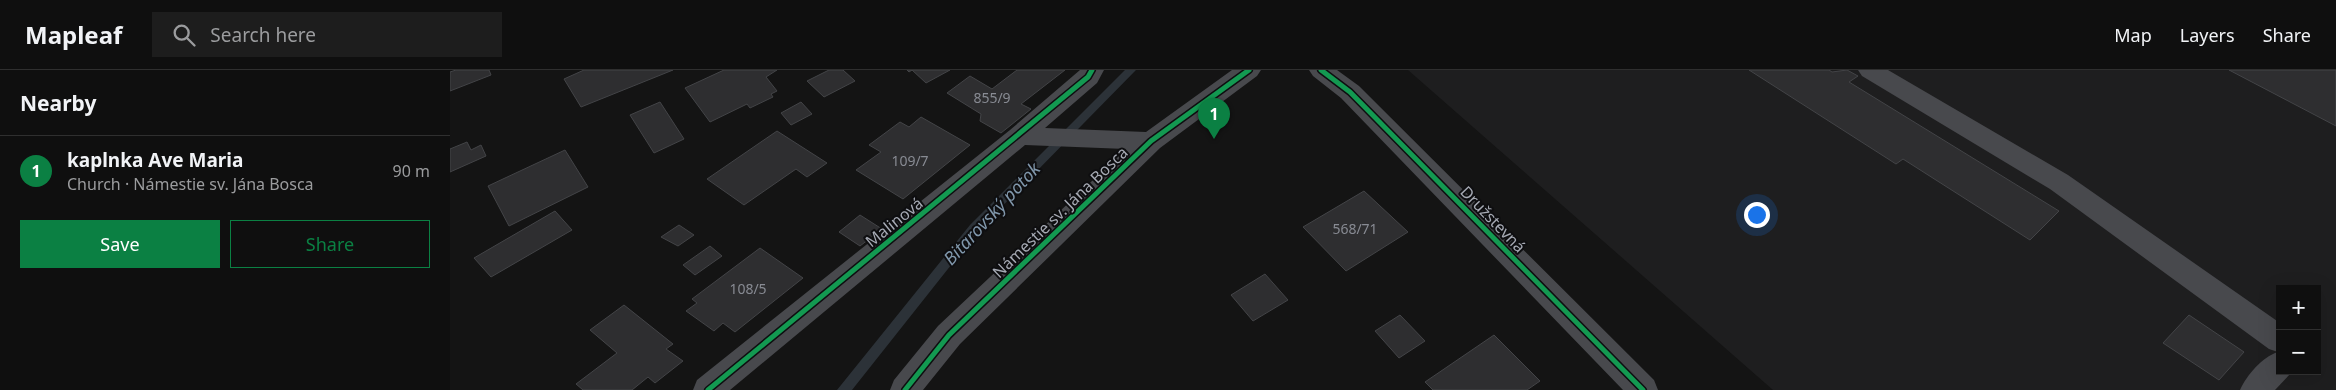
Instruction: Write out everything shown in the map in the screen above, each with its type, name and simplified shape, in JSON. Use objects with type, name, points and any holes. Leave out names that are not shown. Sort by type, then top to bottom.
[{"type":"street","name":"Malinová","points":[[708,390],[1019,136],[1088,77],[1092,70]]},
{"type":"street","name":"Námestie sv. Jána Bosca","points":[[905,390],[949,336],[1151,142],[1249,70]]},
{"type":"street","name":"Družstevná","points":[[1321,70],[1350,92],[1643,390]]},
{"type":"street","points":[[1870,70],[2059,182],[2276,337]]},
{"type":"street","points":[[1019,136],[1151,142]]},
{"type":"street","points":[[2255,390],[2276,368]]},
{"type":"shaded area","points":[[1408,70],[2336,70],[2336,390],[1773,390]]},
{"type":"building","points":[[456,70],[489,70],[491,75],[450,91],[450,72]]},
{"type":"building","points":[[584,70],[673,70],[581,107],[564,79]]},
{"type":"building","points":[[724,70],[777,70],[766,77],[777,91],[771,94],[773,97],[750,108],[747,104],[710,122],[685,88]]},
{"type":"building","points":[[829,70],[843,70],[855,81],[824,97],[807,81]]},
{"type":"building","points":[[912,70],[950,70],[926,83]]},
{"type":"building","points":[[1017,70],[1065,70],[1021,104],[1031,109],[1001,133],[980,121],[981,114],[947,93],[970,76],[992,89]]},
{"type":"building","points":[[1749,70],[1829,70],[1832,72],[1847,70],[1858,76],[1849,82],[2059,211],[2030,240],[1903,159],[1896,164]]},
{"type":"building","points":[[2229,70],[2336,70],[2336,126]]},
{"type":"building","points":[[660,102],[684,139],[654,153],[630,115]]},
{"type":"building","points":[[801,102],[812,114],[791,125],[781,113]]},
{"type":"building","points":[[921,117],[970,145],[903,199],[856,170],[881,152],[869,145],[900,122],[909,127]]},
{"type":"building","points":[[777,131],[827,163],[807,177],[796,169],[744,205],[707,179]]},
{"type":"building","points":[[467,142],[471,150],[481,145],[486,156],[450,172],[450,149]]},
{"type":"building","points":[[565,150],[588,187],[509,226],[488,186]]},
{"type":"building","points":[[1364,191],[1408,232],[1346,271],[1303,227]]},
{"type":"building","points":[[555,211],[572,230],[491,277],[474,258]]},
{"type":"building","points":[[860,215],[882,229],[860,246],[839,232]]},
{"type":"building","points":[[679,225],[694,235],[678,246],[661,237]]},
{"type":"building","points":[[710,246],[722,256],[695,275],[683,265]]},
{"type":"building","points":[[760,248],[803,278],[735,332],[723,323],[714,331],[686,311],[697,303],[692,299]]},
{"type":"building","points":[[1265,274],[1288,300],[1253,321],[1231,295]]},
{"type":"building","points":[[624,305],[673,344],[666,349],[683,361],[655,383],[648,377],[632,390],[583,390],[576,384],[617,353],[590,330]]},
{"type":"building","points":[[1400,315],[1425,341],[1399,358],[1375,331]]},
{"type":"building","points":[[2189,315],[2244,352],[2219,380],[2163,343]]},
{"type":"building","points":[[1494,335],[1540,381],[1527,390],[1433,390],[1425,382]]},
{"type":"waterway","name":"Bitarovský potok","points":[[844,390],[974,228],[1131,70]]},
{"type":"cycle path","points":[[708,390],[1019,136],[1088,77],[1092,70]]},
{"type":"cycle path","points":[[905,390],[949,335],[1151,141],[1249,70]]},
{"type":"cycle path","points":[[1321,70],[1350,92],[1643,390]]},
{"type":"place","name":"kaplnka Ave Maria","points":[[1214,139]]}]
